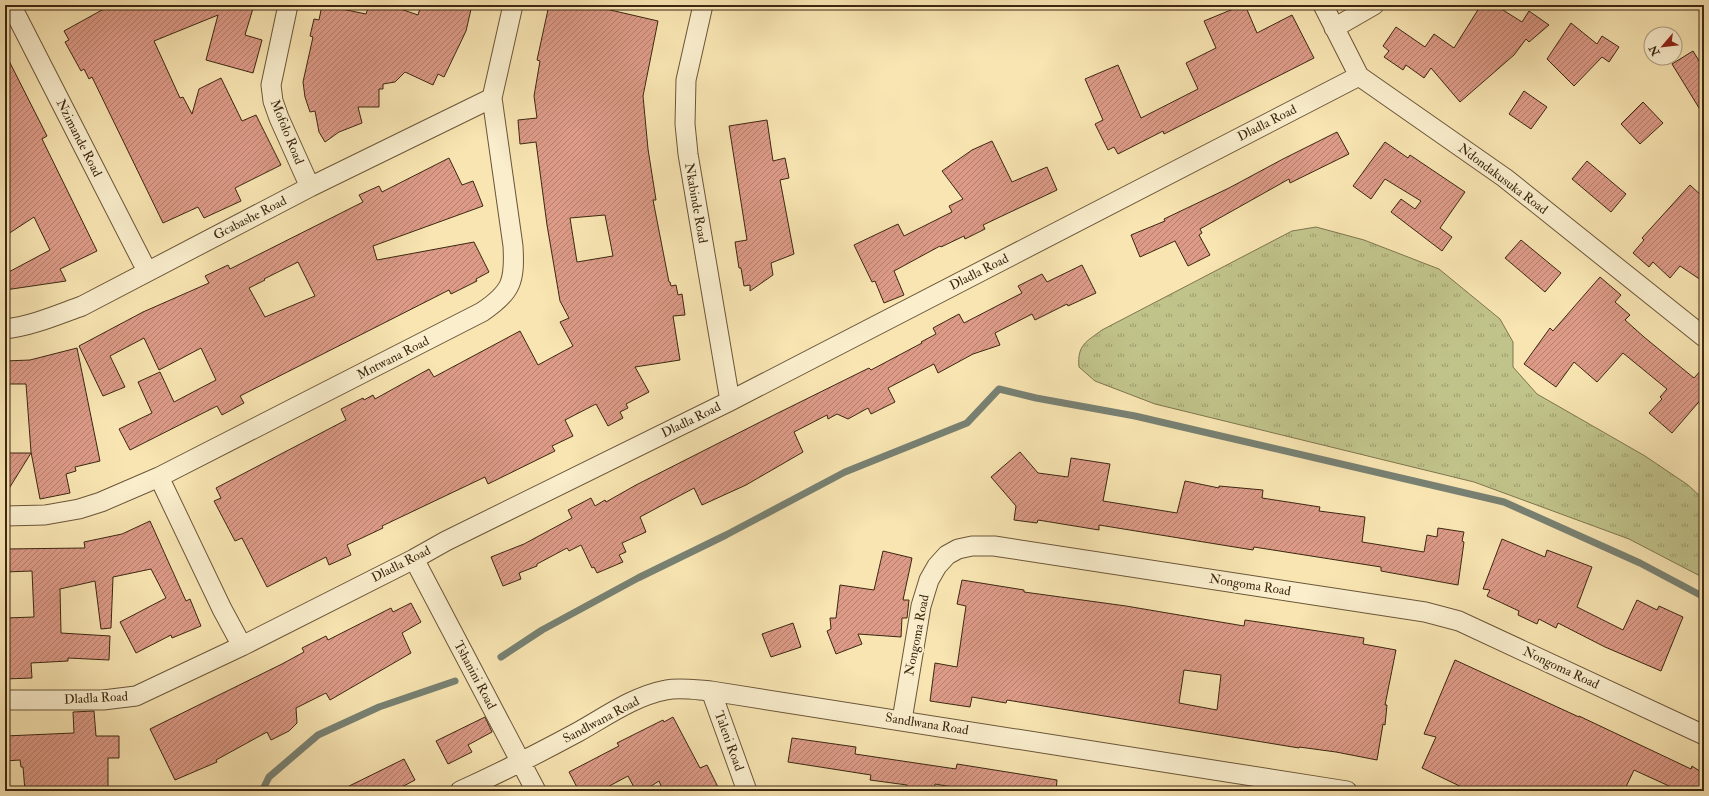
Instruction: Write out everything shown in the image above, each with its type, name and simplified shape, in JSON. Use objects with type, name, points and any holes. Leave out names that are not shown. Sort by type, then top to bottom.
[{"type":"street","name":"Mofolo Road","points":[[288,5],[271,85],[273,101],[279,118],[310,187]]},
{"type":"street","name":"Mntwana Road","points":[[5,516],[46,515],[79,509],[102,502],[159,477],[495,304],[510,284],[515,269],[492,98],[513,5]]},
{"type":"street","name":"Nkabinde Road","points":[[703,5],[686,80],[685,124],[688,154],[730,401]]},
{"type":"street","name":"Ndondakusuka Road","points":[[1323,5],[1359,76],[1505,178],[1704,337]]},
{"type":"street","points":[[1334,28],[1374,5]]},
{"type":"street","name":"Nzimande Road","points":[[17,7],[147,271]]},
{"type":"street","name":"Dladla Road","points":[[5,700],[103,700],[136,696],[242,646],[414,559],[446,541],[730,401],[1359,76]]},
{"type":"street","name":"Gcabashe Road","points":[[5,329],[16,328],[47,319],[82,306],[310,187],[492,98]]},
{"type":"street","points":[[159,477],[208,582],[242,646]]},
{"type":"street","name":"Nongoma Road","points":[[902,720],[921,606],[929,580],[936,566],[947,555],[958,549],[972,546],[994,546],[1409,610],[1445,617],[1459,621],[1704,735]]},
{"type":"street","name":"Tshanini Road","points":[[414,559],[536,791]]},
{"type":"street","name":"Sandlwana Road","points":[[460,791],[522,762],[627,705],[649,695],[666,690],[681,688],[711,691],[902,720],[1347,791]]},
{"type":"street","name":"Taleni Road","points":[[711,691],[747,791]]},
{"type":"green space","points":[[1316,227],[1364,240],[1439,269],[1500,319],[1513,342],[1513,367],[1537,394],[1645,456],[1688,485],[1704,500],[1704,578],[1629,539],[1474,482],[1155,404],[1095,381],[1079,367],[1081,349],[1087,341],[1102,330],[1292,231]]},
{"type":"building","points":[[111,5],[254,5],[245,35],[262,40],[253,73],[206,60],[218,15],[154,41],[180,98],[183,97],[192,114],[199,89],[221,78],[242,121],[256,115],[281,165],[235,188],[241,201],[204,218],[198,207],[163,223],[92,77],[89,79],[84,69],[81,71],[65,42],[69,40],[64,31]]},
{"type":"building","points":[[322,5],[366,14],[369,5],[389,5],[418,15],[421,5],[472,5],[466,31],[444,77],[438,74],[433,85],[405,72],[395,82],[383,84],[383,89],[379,89],[379,107],[358,107],[362,123],[339,132],[325,142],[319,132],[315,111],[310,112],[305,97],[303,82],[313,37],[310,36],[314,19],[319,20]]},
{"type":"building","points":[[549,5],[606,5],[606,9],[658,21],[643,96],[648,149],[656,200],[653,200],[669,282],[671,286],[676,285],[678,295],[682,294],[685,315],[673,316],[680,360],[635,367],[649,392],[626,404],[628,408],[620,412],[623,418],[608,426],[596,404],[565,420],[573,436],[552,446],[555,451],[488,484],[485,477],[382,526],[383,528],[347,545],[351,555],[329,565],[326,557],[267,587],[242,538],[235,541],[214,501],[221,498],[216,488],[346,420],[341,409],[363,398],[364,400],[373,395],[375,399],[429,369],[434,377],[520,331],[538,365],[573,346],[560,322],[569,318],[560,301],[547,225],[536,142],[520,144],[518,120],[537,118],[534,96],[540,61],[537,60]],"holes":[[[605,215],[613,256],[577,262],[570,218]]]},
{"type":"building","points":[[1245,5],[1257,33],[1292,15],[1314,58],[1164,134],[1163,131],[1118,154],[1114,147],[1108,150],[1095,124],[1103,120],[1085,79],[1118,65],[1141,118],[1198,89],[1186,63],[1216,48],[1204,21]]},
{"type":"building","points":[[1481,5],[1495,5],[1522,22],[1529,11],[1549,25],[1529,42],[1526,39],[1514,55],[1460,102],[1431,68],[1424,78],[1406,65],[1403,70],[1384,57],[1389,51],[1383,46],[1396,27],[1425,47],[1434,34],[1454,48]]},
{"type":"building","points":[[1571,23],[1597,44],[1602,36],[1619,47],[1609,62],[1602,57],[1574,86],[1547,59]]},
{"type":"building","points":[[1693,51],[1704,69],[1704,116],[1673,66],[1683,66],[1683,57]]},
{"type":"building","points":[[5,53],[47,136],[42,139],[97,251],[60,269],[66,281],[5,290],[5,274],[50,250],[34,217],[5,236]]},
{"type":"building","points":[[1524,91],[1547,107],[1531,129],[1509,114]]},
{"type":"building","points":[[1643,102],[1663,123],[1640,144],[1621,124]]},
{"type":"building","points":[[767,120],[773,161],[785,158],[789,178],[780,180],[794,254],[771,263],[773,275],[750,291],[750,285],[744,286],[741,268],[739,268],[735,242],[747,240],[729,126]]},
{"type":"building","points":[[1337,132],[1349,154],[1290,183],[1289,179],[1200,229],[1202,233],[1199,235],[1210,255],[1188,266],[1175,241],[1140,257],[1131,235],[1165,221],[1164,219],[1229,188]]},
{"type":"building","points":[[992,141],[1012,182],[1047,167],[1057,190],[983,225],[985,229],[965,239],[964,236],[941,247],[940,246],[894,271],[904,295],[884,303],[875,281],[872,282],[854,245],[898,224],[904,236],[952,212],[949,206],[963,199],[942,171],[972,150]]},
{"type":"building","points":[[1385,142],[1408,158],[1410,155],[1465,192],[1440,228],[1452,237],[1442,251],[1391,212],[1401,199],[1415,209],[1421,201],[1385,179],[1371,199],[1353,186]]},
{"type":"building","points":[[449,158],[462,185],[473,181],[483,206],[373,246],[377,260],[474,242],[489,272],[476,279],[477,281],[451,294],[449,290],[240,396],[244,403],[222,415],[217,406],[130,450],[119,429],[152,413],[138,382],[160,372],[174,402],[216,380],[201,348],[159,370],[144,338],[110,356],[125,387],[103,396],[79,346],[143,312],[209,283],[205,276],[228,265],[230,269],[363,202],[359,195],[379,186],[382,192]],"holes":[[[298,262],[315,296],[265,317],[249,288]]]},
{"type":"building","points":[[1587,161],[1626,194],[1611,212],[1572,179]]},
{"type":"building","points":[[1690,185],[1704,198],[1704,282],[1680,266],[1670,278],[1653,262],[1649,267],[1633,253],[1644,240],[1642,238]]},
{"type":"building","points":[[1521,240],[1561,273],[1545,292],[1505,258]]},
{"type":"building","points":[[1082,265],[1096,293],[1068,306],[1067,304],[1035,320],[1032,314],[995,333],[1000,345],[973,354],[938,373],[934,364],[888,388],[895,402],[871,414],[868,408],[848,419],[837,414],[828,419],[827,415],[794,432],[803,452],[746,485],[702,505],[694,488],[640,517],[646,532],[622,543],[626,552],[619,555],[623,562],[597,573],[594,567],[592,568],[581,545],[569,551],[567,548],[537,564],[537,566],[519,573],[521,579],[503,586],[491,557],[524,544],[572,518],[568,510],[591,498],[595,506],[605,500],[606,502],[636,485],[776,414],[869,368],[871,370],[922,343],[921,342],[936,334],[933,328],[959,314],[964,323],[1022,293],[1018,286],[1042,274],[1047,282]]},
{"type":"building","points":[[1600,277],[1621,295],[1615,302],[1630,315],[1625,320],[1644,337],[1694,378],[1704,367],[1704,396],[1672,433],[1649,413],[1662,399],[1660,397],[1667,389],[1623,353],[1597,382],[1574,362],[1556,387],[1524,364],[1550,328],[1553,331]]},
{"type":"building","points":[[77,348],[100,461],[75,467],[76,471],[66,474],[70,493],[40,499],[31,452],[26,384],[5,384],[5,361],[30,360]]},
{"type":"building","points":[[1020,452],[1038,473],[1068,477],[1071,458],[1110,464],[1103,501],[1177,513],[1185,481],[1219,488],[1219,486],[1263,490],[1262,498],[1320,507],[1319,511],[1365,517],[1362,542],[1424,552],[1427,535],[1437,537],[1438,528],[1464,532],[1458,585],[1381,571],[1381,567],[1254,547],[1253,550],[1099,525],[1099,530],[1038,520],[1037,523],[1014,520],[1016,506],[991,477]]},
{"type":"building","points":[[5,453],[31,453],[5,495]]},
{"type":"building","points":[[150,521],[186,601],[190,599],[201,626],[172,638],[171,635],[136,653],[120,622],[166,598],[151,569],[113,577],[111,628],[101,629],[95,581],[60,589],[61,633],[110,636],[109,660],[68,658],[68,661],[31,663],[32,678],[5,679],[5,618],[34,617],[32,571],[5,572],[5,549],[85,548],[84,542],[122,534]]},
{"type":"building","points":[[1502,539],[1545,557],[1547,550],[1592,567],[1577,607],[1623,630],[1637,600],[1657,610],[1659,606],[1683,617],[1661,671],[1605,647],[1558,623],[1556,628],[1539,619],[1537,624],[1518,615],[1519,611],[1487,596],[1490,590],[1483,589]]},
{"type":"building","points":[[883,551],[912,558],[903,600],[909,600],[907,618],[902,618],[901,637],[858,634],[862,644],[836,654],[827,631],[831,629],[830,618],[836,618],[840,585],[874,590]]},
{"type":"building","points":[[962,580],[1024,590],[1024,592],[1126,606],[1244,626],[1245,620],[1364,638],[1363,644],[1396,650],[1385,705],[1387,705],[1385,725],[1383,724],[1377,760],[1336,752],[1299,748],[1007,700],[1006,703],[972,697],[970,707],[930,701],[935,663],[957,667],[966,606],[957,604]],"holes":[[[1184,670],[1221,675],[1217,710],[1179,703]]]},
{"type":"building","points":[[411,603],[421,622],[402,633],[411,653],[330,700],[326,693],[296,708],[297,723],[289,731],[271,740],[267,732],[216,760],[217,762],[175,780],[150,729],[282,664],[304,652],[302,648],[326,636],[328,640],[391,608],[393,612]]},
{"type":"building","points":[[793,623],[801,647],[771,657],[762,634]]},
{"type":"building","points":[[1455,660],[1691,769],[1692,766],[1704,774],[1704,791],[1680,791],[1634,770],[1624,791],[1470,791],[1422,768],[1436,737],[1424,734]]},
{"type":"building","points":[[94,711],[96,736],[119,736],[119,758],[108,758],[108,791],[25,791],[23,767],[21,767],[20,760],[5,761],[5,736],[74,733],[73,712]]},
{"type":"building","points":[[485,717],[492,732],[468,745],[472,752],[448,764],[436,741]]},
{"type":"building","points":[[673,717],[700,768],[707,765],[720,791],[663,791],[659,781],[643,791],[636,791],[628,776],[600,791],[579,791],[569,772],[619,746],[617,743],[663,720],[664,722]]},
{"type":"building","points":[[792,738],[856,747],[855,754],[956,769],[957,764],[1057,780],[1056,791],[975,791],[935,784],[934,791],[907,788],[907,785],[870,780],[871,775],[788,762]]},
{"type":"building","points":[[404,759],[415,780],[394,791],[339,791]]},
{"type":"waterway","points":[[501,657],[542,630],[638,578],[726,535],[845,472],[967,423],[999,389],[1036,398],[1135,416],[1504,502],[1640,563],[1704,597]]},
{"type":"waterway","points":[[262,791],[269,777],[318,735],[379,707],[455,681]]}]
